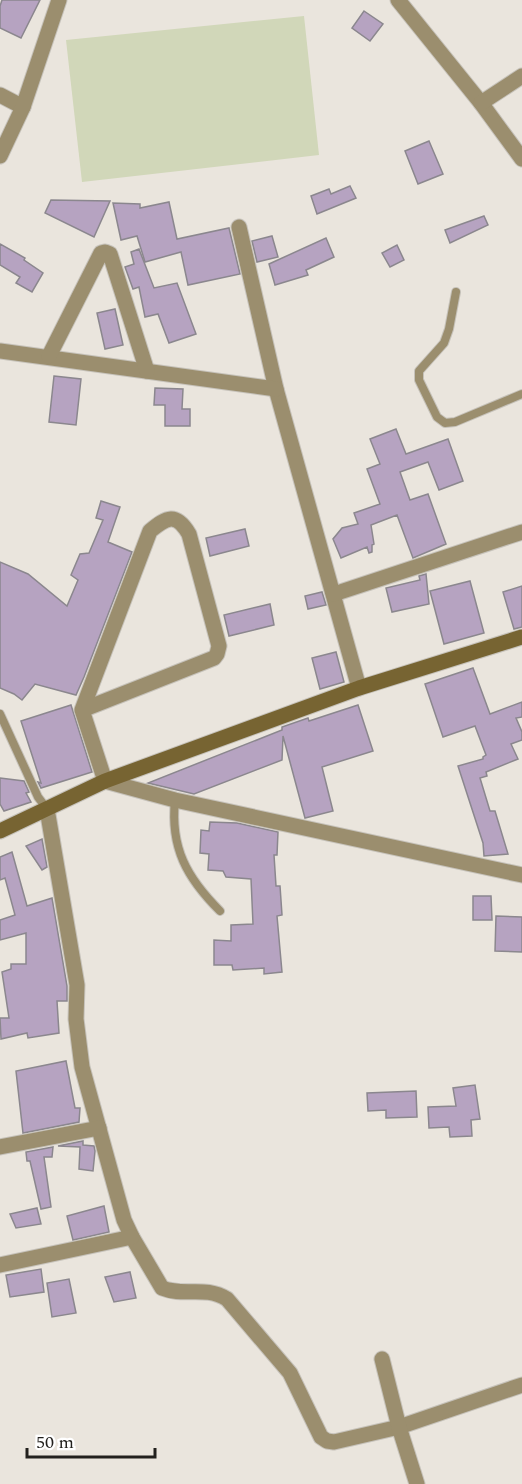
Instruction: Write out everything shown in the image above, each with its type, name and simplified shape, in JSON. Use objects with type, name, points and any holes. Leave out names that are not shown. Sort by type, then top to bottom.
[{"type":"street","points":[[0,156],[23,107],[59,0]]},
{"type":"street","points":[[398,0],[481,103],[522,159]]},
{"type":"street","points":[[481,103],[522,76]]},
{"type":"street","points":[[0,94],[23,107]]},
{"type":"street","points":[[239,227],[276,389],[359,688]]},
{"type":"street","points":[[49,356],[101,253],[105,252],[110,254],[147,370]]},
{"type":"street","points":[[0,351],[276,389]]},
{"type":"street","points":[[82,710],[214,658],[217,654],[219,645],[189,534],[182,523],[176,519],[163,520],[150,531],[82,710],[105,781]]},
{"type":"street","points":[[334,594],[522,532]]},
{"type":"street","points":[[0,831],[105,781],[359,688],[522,637]]},
{"type":"street","points":[[105,781],[175,800],[522,875]]},
{"type":"street","points":[[47,810],[77,985],[76,1018],[82,1067],[124,1220],[162,1288],[208,1291],[218,1293],[227,1299],[290,1373],[321,1437],[327,1441],[334,1442],[399,1427],[522,1385]]},
{"type":"street","points":[[0,1147],[99,1128]]},
{"type":"street","points":[[0,1265],[132,1237]]},
{"type":"street","points":[[382,1359],[399,1427],[417,1484]]},
{"type":"lane","points":[[456,292],[444,343],[419,370],[418,380],[437,417],[445,423],[455,422],[522,394]]},
{"type":"lane","points":[[0,714],[38,796],[47,810]]},
{"type":"lane","points":[[175,800],[173,821],[177,848],[198,889],[220,911]]},
{"type":"green space","points":[[304,16],[319,155],[82,182],[66,40]]},
{"type":"building","points":[[2,0],[40,0],[21,38],[0,28]]},
{"type":"building","points":[[364,11],[383,24],[370,41],[352,28]]},
{"type":"building","points":[[429,141],[443,174],[418,184],[405,151]]},
{"type":"building","points":[[350,186],[356,198],[317,214],[311,196],[329,189],[331,194]]},
{"type":"building","points":[[51,200],[110,201],[94,237],[45,213]]},
{"type":"building","points":[[169,202],[177,239],[229,228],[240,274],[188,285],[181,252],[145,262],[137,236],[121,240],[113,203],[140,204],[140,208]]},
{"type":"building","points":[[484,216],[488,225],[450,243],[445,230]]},
{"type":"building","points":[[272,236],[278,257],[257,262],[252,241]]},
{"type":"building","points":[[326,238],[334,257],[306,270],[308,275],[275,285],[269,264]]},
{"type":"building","points":[[0,244],[25,258],[24,260],[43,273],[32,292],[16,283],[20,277],[0,265]]},
{"type":"building","points":[[397,245],[404,260],[390,267],[382,253]]},
{"type":"building","points":[[139,249],[154,288],[177,283],[196,334],[169,343],[158,314],[145,317],[139,287],[133,289],[125,267],[134,264],[131,252]]},
{"type":"building","points":[[115,309],[123,345],[105,349],[97,313]]},
{"type":"building","points":[[54,376],[81,379],[76,425],[49,422]]},
{"type":"building","points":[[155,388],[183,389],[182,409],[190,409],[190,426],[165,426],[165,405],[154,405]]},
{"type":"building","points":[[396,429],[406,454],[448,439],[463,481],[439,490],[428,462],[400,472],[410,500],[428,494],[446,544],[413,558],[397,515],[371,525],[374,544],[372,552],[369,553],[367,547],[341,558],[333,539],[342,528],[358,524],[354,513],[380,504],[367,469],[380,464],[370,439]]},
{"type":"building","points":[[101,501],[120,507],[108,542],[132,552],[84,677],[76,695],[35,684],[22,700],[0,688],[0,562],[28,574],[67,606],[78,580],[71,575],[80,554],[89,553],[103,520],[96,518]]},
{"type":"building","points":[[245,529],[249,546],[210,556],[206,538]]},
{"type":"building","points":[[426,574],[429,604],[392,612],[386,588],[420,580],[419,576]]},
{"type":"building","points":[[470,581],[484,633],[444,644],[430,591]]},
{"type":"building","points":[[522,586],[522,627],[514,629],[503,592]]},
{"type":"building","points":[[322,592],[326,605],[308,609],[305,596]]},
{"type":"building","points":[[270,604],[274,625],[229,636],[224,615]]},
{"type":"building","points":[[336,652],[344,682],[320,689],[312,658]]},
{"type":"building","points":[[473,668],[490,714],[522,702],[522,717],[516,718],[522,732],[522,740],[511,744],[518,759],[486,772],[487,776],[480,778],[490,811],[495,811],[508,854],[484,856],[483,843],[458,766],[483,759],[486,755],[475,726],[443,737],[425,684]]},
{"type":"building","points":[[71,705],[92,772],[41,788],[21,721]]},
{"type":"building","points":[[358,705],[373,751],[322,767],[333,811],[305,818],[283,736],[282,760],[194,794],[148,783],[282,730],[282,727]]},
{"type":"building","points":[[0,778],[24,781],[29,792],[26,793],[31,802],[4,811],[0,804]]},
{"type":"building","points":[[210,822],[237,823],[278,832],[277,855],[274,855],[276,886],[280,886],[282,915],[277,916],[282,972],[264,974],[264,968],[233,970],[232,965],[214,965],[214,940],[231,941],[231,925],[253,924],[251,879],[226,877],[223,871],[208,870],[209,854],[200,853],[201,830],[209,831]]},
{"type":"building","points":[[42,839],[47,867],[42,870],[26,846]]},
{"type":"building","points":[[12,852],[27,906],[52,898],[67,986],[67,1001],[57,1001],[59,1033],[28,1038],[27,1033],[1,1039],[0,1018],[9,1018],[2,972],[11,969],[11,964],[26,964],[26,933],[0,940],[0,920],[15,915],[5,878],[0,880],[0,857]]},
{"type":"building","points":[[473,896],[491,896],[492,920],[473,920]]},
{"type":"building","points":[[496,916],[522,917],[522,952],[495,951]]},
{"type":"building","points":[[66,1061],[75,1108],[80,1108],[79,1122],[23,1133],[16,1071]]},
{"type":"building","points":[[475,1085],[480,1119],[471,1120],[472,1136],[450,1137],[449,1127],[429,1128],[428,1107],[456,1106],[453,1088]]},
{"type":"building","points":[[416,1091],[417,1117],[386,1118],[386,1110],[368,1111],[367,1093]]},
{"type":"building","points":[[83,1141],[83,1145],[94,1146],[93,1171],[79,1169],[80,1147],[58,1146]]},
{"type":"building","points":[[53,1147],[52,1157],[44,1157],[51,1207],[41,1209],[26,1152]]},
{"type":"building","points":[[104,1206],[109,1232],[73,1240],[67,1216]]},
{"type":"building","points":[[37,1208],[41,1224],[16,1228],[10,1214]]},
{"type":"building","points":[[41,1269],[44,1292],[10,1297],[6,1275]]},
{"type":"building","points":[[130,1272],[136,1298],[114,1302],[105,1277]]},
{"type":"building","points":[[69,1279],[76,1313],[52,1317],[47,1283]]}]
